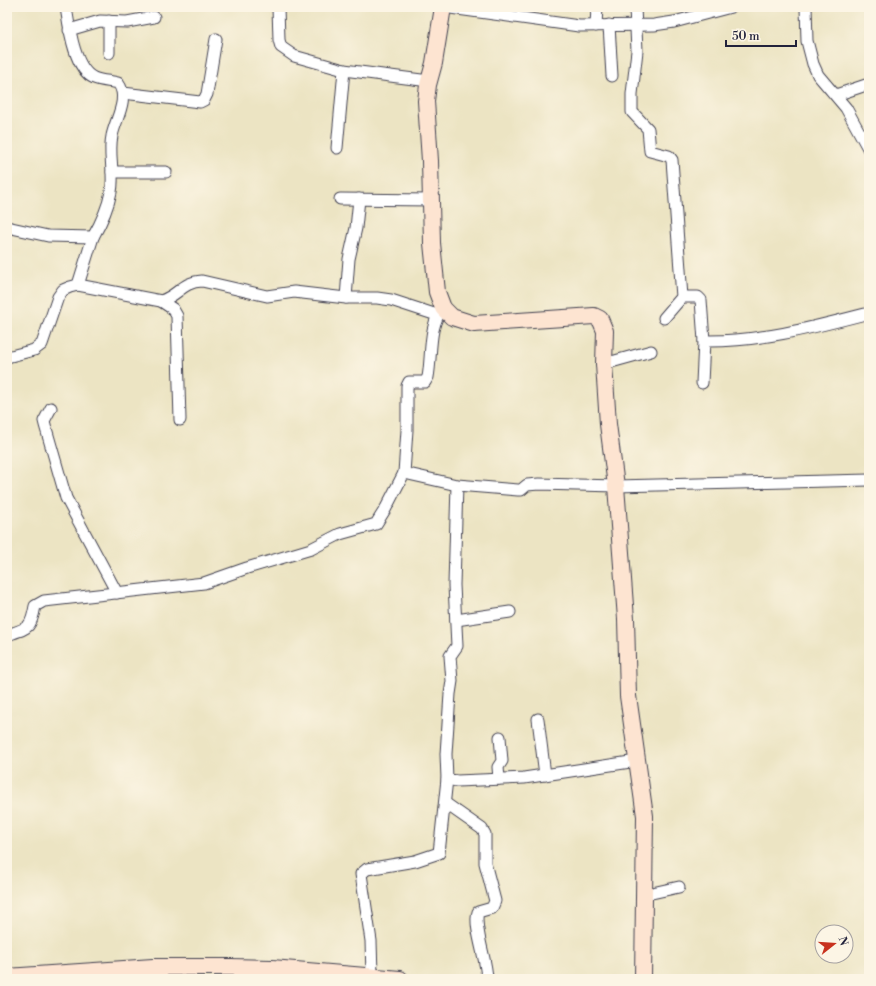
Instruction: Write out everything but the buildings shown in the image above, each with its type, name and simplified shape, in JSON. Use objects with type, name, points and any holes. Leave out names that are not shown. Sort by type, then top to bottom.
[{"type":"street","points":[[66,7],[73,48],[88,75],[94,78],[118,83],[123,93],[122,103],[111,137],[112,189],[108,205],[93,238],[78,285]]},
{"type":"street","points":[[278,7],[279,40],[281,47],[294,56],[344,70],[429,81]]},
{"type":"street","points":[[7,635],[27,628],[31,624],[35,606],[38,603],[204,583],[247,568],[311,549],[340,534],[369,527],[376,524],[380,520],[404,473],[407,430],[407,386],[409,382],[425,382],[428,377],[434,328],[440,312],[432,243],[426,101],[443,7],[579,26],[636,26],[674,22],[731,7]]},
{"type":"street","points":[[596,26],[597,7]]},
{"type":"street","points":[[635,7],[637,51],[632,94],[632,112],[648,129],[650,151],[669,156],[672,160],[682,297],[664,318]]},
{"type":"street","points":[[806,7],[807,41],[812,64],[818,75],[836,94],[846,108],[869,150]]},
{"type":"street","points":[[69,30],[100,21],[141,21],[154,17]]},
{"type":"street","points":[[109,21],[109,53]]},
{"type":"street","points":[[609,25],[612,76]]},
{"type":"street","points":[[123,93],[200,102],[204,100],[207,94],[216,39]]},
{"type":"street","points":[[337,148],[344,70]]},
{"type":"street","points":[[836,94],[869,84]]},
{"type":"street","points":[[112,172],[166,172]]},
{"type":"street","points":[[340,199],[431,200]]},
{"type":"street","points":[[346,298],[348,259],[358,220],[359,199]]},
{"type":"street","points":[[7,227],[48,236],[93,238]]},
{"type":"street","points":[[161,301],[174,296],[185,285],[202,281],[267,296],[294,292],[346,298],[391,300],[440,312],[474,324],[594,316],[600,319],[605,332],[604,364],[608,424],[616,486],[626,619],[628,696],[645,816],[643,979]]},
{"type":"street","points":[[7,357],[34,350],[42,344],[58,297],[63,290],[78,285],[161,301],[174,310],[177,316],[180,420]]},
{"type":"street","points":[[682,297],[700,298],[704,341],[702,383]]},
{"type":"street","points":[[704,341],[742,340],[825,324],[869,313]]},
{"type":"street","points":[[604,364],[651,351]]},
{"type":"street","points":[[51,408],[44,421],[66,498],[117,593]]},
{"type":"street","points":[[404,473],[457,485],[518,490],[521,490],[530,484],[616,486],[869,480]]},
{"type":"street","points":[[7,977],[160,967],[272,968],[386,978],[370,941],[361,874],[367,869],[415,861],[439,853],[447,779],[446,754],[452,681],[450,656],[458,646],[454,585],[457,485]]},
{"type":"street","points":[[456,620],[510,612]]},
{"type":"street","points":[[538,719],[545,775]]},
{"type":"street","points":[[499,779],[498,767],[502,761],[500,737]]},
{"type":"street","points":[[447,779],[499,779],[545,775],[637,762]]},
{"type":"street","points":[[445,803],[482,828],[485,834],[485,863],[495,901],[492,908],[478,912],[476,917],[487,968],[487,979]]},
{"type":"street","points":[[643,895],[679,887]]}]
